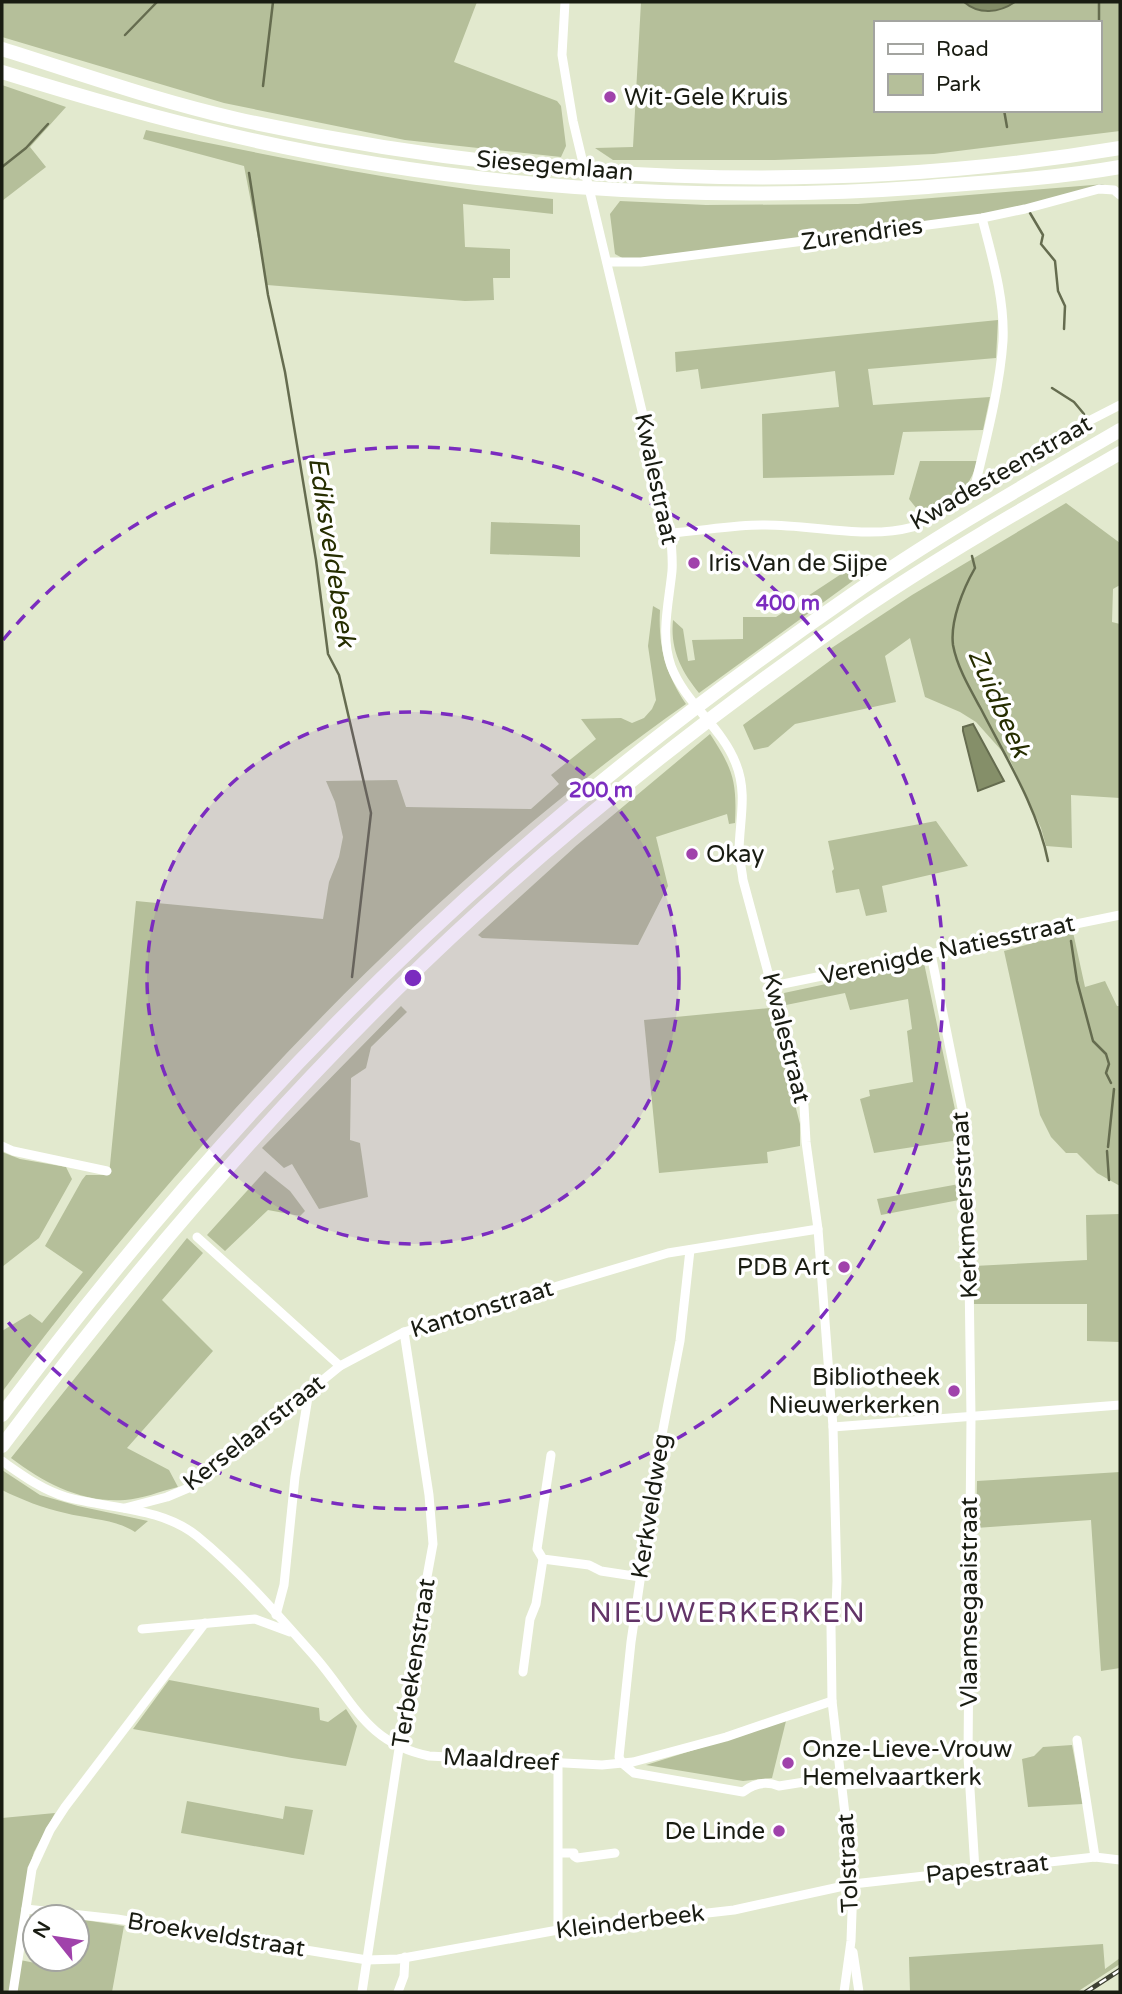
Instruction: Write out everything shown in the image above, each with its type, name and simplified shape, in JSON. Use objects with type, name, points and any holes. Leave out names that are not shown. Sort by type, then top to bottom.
[{"type":"highway","name":"Siesegemlaan","points":[[2,48],[235,119],[401,150],[585,171],[738,177],[877,173],[1027,161],[1120,148]]},
{"type":"highway","name":"Siesegemlaan","points":[[2,72],[131,111],[290,148],[392,166],[590,188],[765,194],[879,191],[994,182],[1120,167]]},
{"type":"highway","points":[[2,1415],[127,1255],[211,1157],[293,1068],[385,975],[510,859],[681,721],[851,595],[1009,494],[1120,430]]},
{"type":"highway","points":[[2,1446],[132,1278],[225,1170],[306,1081],[399,986],[521,873],[689,735],[863,609],[1020,510],[1120,453]]},
{"type":"street","name":"Kwalestraat","points":[[565,2],[562,55],[585,171],[671,533],[673,568],[666,642],[671,666],[726,743],[742,780],[744,801],[739,854],[743,880],[804,1107],[818,1229],[833,1427]]},
{"type":"street","name":"Zurendries","points":[[607,262],[641,262],[982,218],[1099,189],[1117,193]]},
{"type":"street","points":[[974,490],[999,373],[1003,339],[996,278],[982,218]]},
{"type":"street","name":"Kwadesteenstraat","points":[[671,533],[762,525],[898,531],[913,527],[1079,426],[1120,405]]},
{"type":"street","name":"Verenigde Natiesstraat","points":[[773,986],[1120,915]]},
{"type":"street","name":"Kerkmeersstraat","points":[[931,954],[967,1133],[971,1417]]},
{"type":"street","points":[[2,1146],[13,1151],[107,1171]]},
{"type":"street","name":"Kantonstraat","points":[[340,1366],[404,1332],[668,1252],[818,1229]]},
{"type":"street","points":[[197,1237],[340,1366]]},
{"type":"street","name":"Kerkveldweg","points":[[622,1763],[619,1757],[627,1670],[660,1445],[680,1341],[691,1250]]},
{"type":"street","name":"Terbekenstraat","points":[[362,1992],[416,1637],[433,1544],[429,1495],[404,1332]]},
{"type":"street","name":"Kerselaarstraat","points":[[124,1508],[167,1497],[193,1486],[340,1366]]},
{"type":"street","points":[[276,1615],[284,1585],[295,1477],[309,1391]]},
{"type":"street","points":[[833,1427],[1120,1405]]},
{"type":"street","name":"Vlaamsegaaistraat","points":[[971,1417],[969,1778],[975,1870]]},
{"type":"street","name":"Tolstraat","points":[[833,1427],[837,1581],[831,1626],[832,1701],[853,1884],[852,1941],[845,1992]]},
{"type":"street","points":[[523,1672],[530,1619],[536,1604],[543,1559],[537,1549],[551,1455]]},
{"type":"street","points":[[2,1461],[47,1491],[165,1518],[195,1534],[248,1584],[291,1632]]},
{"type":"street","name":"Kerselaarstraat","points":[[165,1518],[161,1507],[167,1497]]},
{"type":"street","points":[[543,1559],[590,1565],[601,1571],[640,1577]]},
{"type":"street","name":"Maaldreef","points":[[142,1629],[256,1619],[291,1632],[317,1660],[366,1724],[401,1749],[429,1756],[558,1764],[622,1763],[726,1737],[832,1701]]},
{"type":"street","points":[[27,1903],[32,1869],[50,1830],[205,1623]]},
{"type":"street","points":[[1077,1740],[1095,1857]]},
{"type":"street","name":"Maaldreef","points":[[622,1763],[634,1773],[743,1792],[751,1786],[770,1782],[779,1786],[842,1780],[969,1778]]},
{"type":"street","points":[[558,1764],[558,1930]]},
{"type":"street","points":[[559,1853],[574,1853],[577,1858],[615,1853]]},
{"type":"street","name":"Papestraat","points":[[853,1884],[1095,1857],[1120,1860]]},
{"type":"street","name":"Kleinderbeek","points":[[405,1957],[558,1930],[734,1910],[853,1884]]},
{"type":"street","name":"Broekveldstraat","points":[[91,1916],[367,1960],[405,1957]]},
{"type":"street","points":[[13,1992],[21,1941]]},
{"type":"street","name":"Tolstraat","points":[[852,1941],[859,1992]]},
{"type":"street","points":[[398,1992],[404,1976],[405,1957]]},
{"type":"green space","points":[[2,2],[477,2],[454,62],[557,101],[561,106],[566,146],[561,157],[405,140],[224,103],[2,37]]},
{"type":"green space","points":[[641,2],[964,2],[976,9],[989,11],[1002,9],[1015,2],[1120,2],[1120,131],[934,154],[775,160],[613,160],[595,148],[633,147]]},
{"type":"green space","points":[[2,85],[66,107],[30,147],[46,167],[2,201]]},
{"type":"green space","points":[[146,130],[399,179],[553,199],[553,214],[463,204],[465,247],[510,249],[510,278],[493,278],[494,300],[465,301],[267,285],[244,166],[143,139]]},
{"type":"green space","points":[[1105,184],[1033,205],[980,216],[626,260],[615,254],[610,214],[620,201],[706,205],[858,204]]},
{"type":"green space","points":[[998,320],[996,358],[868,369],[873,405],[990,397],[983,430],[903,432],[894,475],[763,478],[762,414],[839,407],[835,371],[701,389],[698,369],[676,372],[675,352]]},
{"type":"green space","points":[[920,461],[977,461],[969,481],[963,488],[921,514],[909,499]]},
{"type":"green space","points":[[1066,503],[1120,543],[1120,585],[1113,589],[1112,622],[1120,624],[1120,798],[1071,795],[1072,848],[1046,846],[1041,828],[1010,760],[976,722],[925,697],[910,638],[885,656],[896,702],[795,724],[768,747],[754,750],[743,725],[835,657],[830,649],[912,595]]},
{"type":"green space","points":[[491,522],[580,525],[580,557],[490,554]]},
{"type":"green space","points":[[870,555],[876,564],[699,693],[682,668],[675,650],[673,620],[683,629],[688,661],[695,660],[692,640],[743,639],[743,617],[776,617]]},
{"type":"green space","points":[[653,606],[660,610],[660,636],[668,671],[686,704],[589,776],[495,853],[405,935],[317,1021],[233,1111],[153,1203],[75,1297],[2,1392],[2,1331],[30,1314],[42,1323],[83,1272],[45,1246],[86,1175],[109,1175],[136,901],[323,919],[329,882],[339,857],[343,837],[335,802],[326,781],[397,780],[406,807],[531,809],[559,784],[551,775],[596,739],[581,719],[621,718],[632,723],[644,718],[652,709],[656,700],[648,646]]},
{"type":"green space","points":[[710,734],[732,776],[735,823],[729,824],[727,814],[656,837],[668,886],[638,945],[482,938],[478,935],[576,846]]},
{"type":"green space","points":[[936,821],[968,866],[882,886],[887,912],[866,916],[859,889],[836,893],[828,841]]},
{"type":"green space","points":[[1073,932],[1085,987],[1105,981],[1117,1006],[1120,1006],[1120,1186],[1097,1173],[1077,1153],[1066,1153],[1051,1137],[1040,1115],[1004,951]]},
{"type":"green space","points":[[924,963],[957,1119],[959,1140],[874,1153],[860,1099],[870,1096],[869,1090],[913,1082],[907,1031],[912,1029],[908,999],[850,1010],[845,993],[786,1005],[784,993]]},
{"type":"green space","points":[[401,1006],[407,1012],[371,1047],[366,1068],[351,1078],[350,1140],[360,1143],[368,1197],[319,1209],[292,1164],[284,1168],[262,1148]]},
{"type":"green space","points":[[770,1008],[800,1124],[800,1146],[767,1152],[768,1163],[659,1173],[644,1020]]},
{"type":"green space","points":[[2,1152],[20,1159],[66,1167],[72,1179],[39,1238],[2,1267]]},
{"type":"green space","points":[[265,1171],[290,1191],[305,1211],[300,1216],[268,1210],[225,1251],[207,1235]]},
{"type":"green space","points":[[959,1184],[959,1200],[881,1215],[877,1199]]},
{"type":"green space","points":[[1120,1214],[1120,1342],[1087,1341],[1087,1304],[974,1304],[974,1266],[1087,1260],[1086,1215]]},
{"type":"green space","points":[[187,1238],[203,1253],[162,1300],[213,1351],[127,1448],[169,1470],[178,1487],[131,1499],[94,1498],[64,1490],[11,1458]]},
{"type":"green space","points":[[2,1470],[40,1495],[148,1521],[135,1532],[110,1522],[41,1506],[2,1490]]},
{"type":"green space","points":[[1120,1472],[1120,1668],[1101,1671],[1091,1520],[976,1528],[977,1481]]},
{"type":"green space","points":[[169,1680],[319,1708],[320,1720],[328,1722],[346,1709],[357,1726],[346,1766],[133,1729]]},
{"type":"green space","points":[[786,1721],[772,1778],[743,1781],[646,1765]]},
{"type":"green space","points":[[1072,1745],[1083,1804],[1028,1807],[1022,1759],[1034,1756],[1043,1747]]},
{"type":"green space","points":[[187,1801],[283,1819],[285,1806],[313,1810],[304,1855],[181,1833]]},
{"type":"green space","points":[[55,1813],[34,1852],[29,1869],[24,1903],[21,1903],[21,1924],[11,1992],[2,1992],[2,1818]]},
{"type":"green space","points":[[91,1921],[124,1926],[112,1992],[17,1992],[20,1960],[21,1973],[91,1973]]},
{"type":"green space","points":[[1103,1944],[1105,1969],[1120,1958],[1120,1964],[1077,1992],[910,1992],[909,1957]]},
{"type":"shaded area","points":[[964,2],[1015,2],[1002,8],[983,11]]},
{"type":"shaded area","points":[[973,724],[1004,781],[978,791],[963,731],[963,727]]},
{"type":"waterway","points":[[125,35],[157,2]]},
{"type":"waterway","name":"Ediksveldebeek","points":[[263,86],[273,2]]},
{"type":"waterway","name":"Zuidbeek","points":[[1099,2],[1099,21]]},
{"type":"waterway","name":"Zuidbeek","points":[[1004,112],[1007,127]]},
{"type":"waterway","points":[[2,167],[26,148],[48,124]]},
{"type":"waterway","name":"Ediksveldebeek","points":[[249,173],[316,560],[328,654],[339,675],[371,813],[352,977]]},
{"type":"waterway","name":"Zuidbeek","points":[[1030,213],[1043,235],[1041,244],[1055,261],[1058,291],[1065,306],[1064,329]]},
{"type":"waterway","name":"Zuidbeek","points":[[1052,388],[1074,402],[1084,414]]},
{"type":"waterway","name":"Zuidbeek","points":[[972,556],[975,568],[955,616],[953,645],[964,678],[1029,802],[1048,861]]},
{"type":"waterway","name":"Zuidbeek","points":[[1071,941],[1077,981],[1093,1041],[1106,1054],[1109,1064],[1106,1073],[1111,1083]]},
{"type":"waterway","name":"Zuidbeek","points":[[1108,1147],[1114,1089]]},
{"type":"waterway","name":"Zuidbeek","points":[[1107,1151],[1109,1180]]},
{"type":"railway","points":[[1086,1992],[1120,1970]]},
{"type":"place","name":"Wit-Gele Kruis","points":[[610,97]]},
{"type":"place","name":"Iris Van de Sijpe","points":[[694,563]]},
{"type":"place","name":"Okay","points":[[692,854]]},
{"type":"place","name":"PDB Art","points":[[844,1267]]},
{"type":"place","name":"Bibliotheek Nieuwerkerken","points":[[954,1391]]},
{"type":"place","name":"Onze-Lieve-Vrouw Hemelvaartkerk","points":[[788,1763]]},
{"type":"place","name":"De Linde","points":[[779,1831]]},
{"type":"district","name":"NIEUWERKERKEN","points":[[728,1613]]}]
